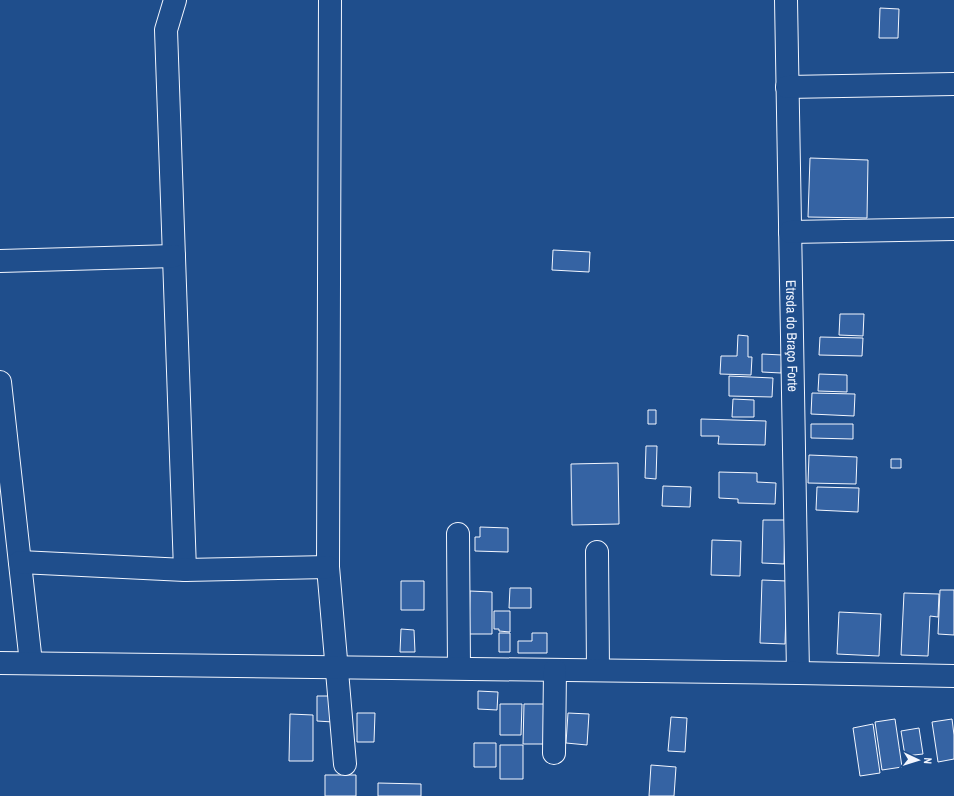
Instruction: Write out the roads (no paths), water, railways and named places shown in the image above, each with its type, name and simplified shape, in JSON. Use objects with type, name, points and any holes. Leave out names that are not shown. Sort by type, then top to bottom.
[{"type":"street","points":[[175,0],[166,30],[185,570]]},
{"type":"street","points":[[330,0],[328,566],[345,764]]},
{"type":"street","name":"Etrsda do Braço Forte","points":[[786,0],[798,673]]},
{"type":"street","points":[[787,87],[954,84]]},
{"type":"street","points":[[790,232],[954,229]]},
{"type":"street","points":[[0,261],[174,256]]},
{"type":"street","points":[[0,382],[32,663]]},
{"type":"street","points":[[458,534],[459,668]]},
{"type":"street","points":[[597,552],[598,670]]},
{"type":"street","points":[[20,562],[185,570],[328,566]]},
{"type":"street","points":[[0,663],[459,668],[954,676]]},
{"type":"street","points":[[554,753],[555,670]]}]
